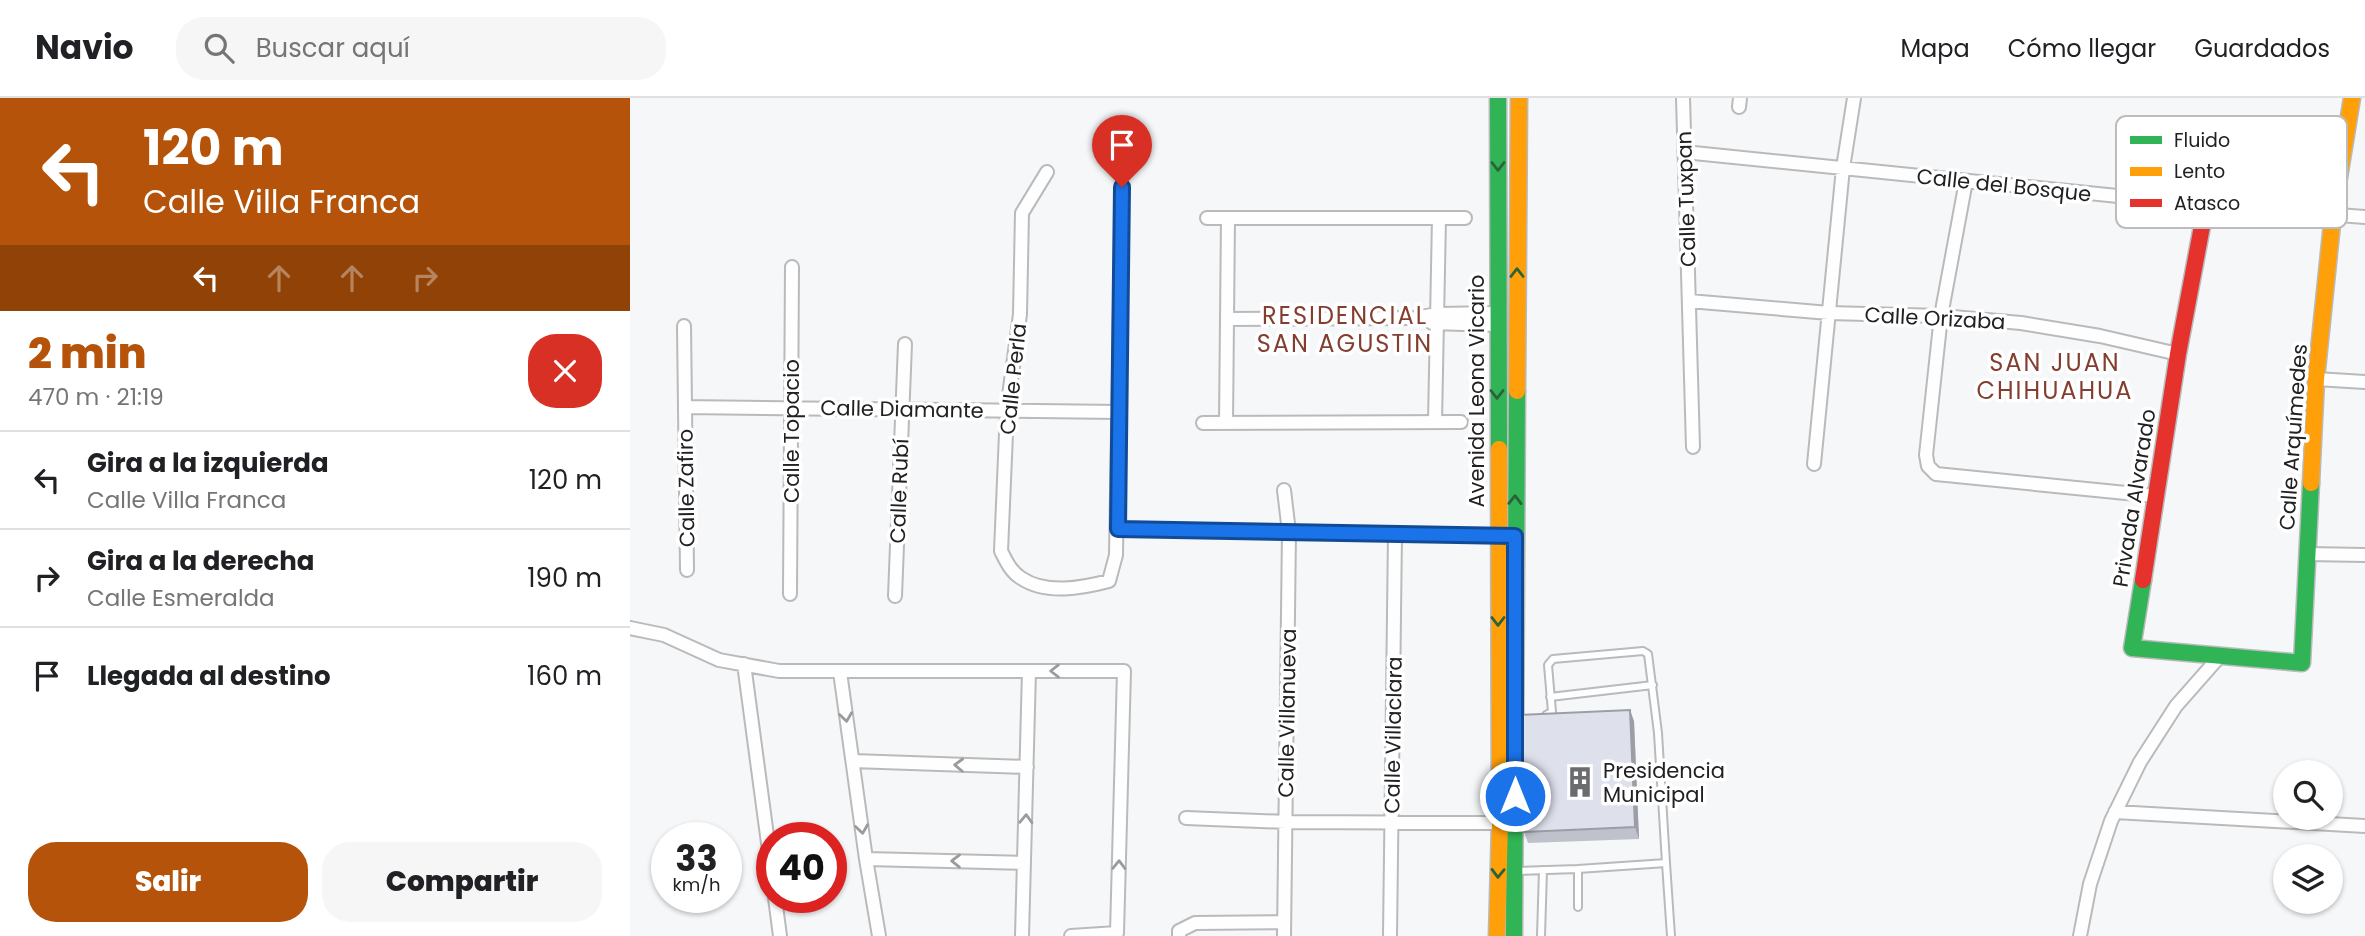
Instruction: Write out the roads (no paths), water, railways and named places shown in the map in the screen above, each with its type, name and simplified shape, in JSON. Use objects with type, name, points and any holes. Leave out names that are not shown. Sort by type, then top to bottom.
[{"type":"street","name":"Avenida Leona Vicario","points":[[1498,98],[1497,537],[1507,823],[1515,871],[1514,936]]},
{"type":"street","name":"Avenida Leona Vicario","points":[[1497,936],[1520,716],[1515,536],[1519,98]]},
{"type":"street","name":"Calle Tuxpan","points":[[1683,98],[1693,447]]},
{"type":"street","points":[[1814,464],[1843,168],[1854,98]]},
{"type":"street","name":"Calle Arquímedes","points":[[2347,129],[2352,98]]},
{"type":"street","name":"Calle del Bosque","points":[[1684,152],[2116,196]]},
{"type":"street","name":"Calle Perla","points":[[1047,172],[1022,213],[1020,314],[1007,410],[1001,551],[1009,566],[1021,578],[1050,588],[1080,589],[1109,581],[1116,555],[1118,529]]},
{"type":"street","points":[[1966,181],[1941,316],[1926,455],[1928,466],[1936,474],[2156,496]]},
{"type":"street","points":[[1122,187],[1118,529],[1515,536]]},
{"type":"street","name":"Calle del Bosque","points":[[2347,215],[2365,217]]},
{"type":"street","points":[[1207,218],[1465,218]]},
{"type":"street","points":[[1226,423],[1228,218]]},
{"type":"street","points":[[1435,422],[1438,218]]},
{"type":"street","name":"Privada Alvarado","points":[[2202,228],[2178,354],[2132,648],[2220,656]]},
{"type":"street","name":"Calle Arquímedes","points":[[2220,656],[2302,663],[2316,379],[2332,228]]},
{"type":"street","name":"Calle Topacio","points":[[790,594],[792,267]]},
{"type":"street","name":"Calle Orizaba","points":[[1689,300],[1829,313],[1941,316],[2021,323],[2178,354]]},
{"type":"street","points":[[1227,320],[1497,319]]},
{"type":"street","name":"Calle Zafiro","points":[[684,326],[687,570]]},
{"type":"street","name":"Calle Rubí","points":[[895,596],[905,344]]},
{"type":"street","points":[[2316,379],[2365,382]]},
{"type":"street","name":"Calle Diamante","points":[[685,407],[1119,412]]},
{"type":"street","points":[[1203,423],[1461,422]]},
{"type":"street","name":"Calle Villanueva","points":[[1284,490],[1289,532],[1284,936]]},
{"type":"street","name":"Calle Villaclara","points":[[1390,936],[1395,534]]},
{"type":"street","points":[[2306,555],[2365,555]]},
{"type":"street","points":[[630,628],[664,635],[719,660],[779,671],[1124,671],[1117,933],[1071,936]]},
{"type":"street","points":[[2080,936],[2090,884],[2116,812],[2140,762],[2176,706],[2220,656]]},
{"type":"street","points":[[744,664],[765,822]]},
{"type":"street","points":[[1022,936],[1030,671]]},
{"type":"street","points":[[840,672],[879,936]]},
{"type":"street","points":[[853,761],[1027,767]]},
{"type":"street","points":[[2116,812],[2365,826]]},
{"type":"street","points":[[1186,818],[1286,822],[1507,823]]},
{"type":"street","points":[[866,859],[1024,863]]},
{"type":"street","points":[[777,913],[780,936]]},
{"type":"street","points":[[1179,934],[1195,923],[1284,922]]},
{"type":"lane","points":[[1535,716],[1546,716],[1552,712],[1548,665],[1553,659],[1643,651],[1648,654],[1658,733],[1671,936]]},
{"type":"lane","points":[[1550,697],[1653,685]]},
{"type":"lane","points":[[1515,871],[1666,863]]},
{"type":"lane","points":[[1578,869],[1578,907]]},
{"type":"lane","points":[[1541,936],[1543,870]]},
{"type":"place","name":"Presidencia Municipal","points":[[1580,782]]},
{"type":"district","name":"RESIDENCIAL SAN AGUSTIN","points":[[1345,329]]},
{"type":"district","name":"SAN JUAN CHIHUAHUA","points":[[2055,376]]}]
